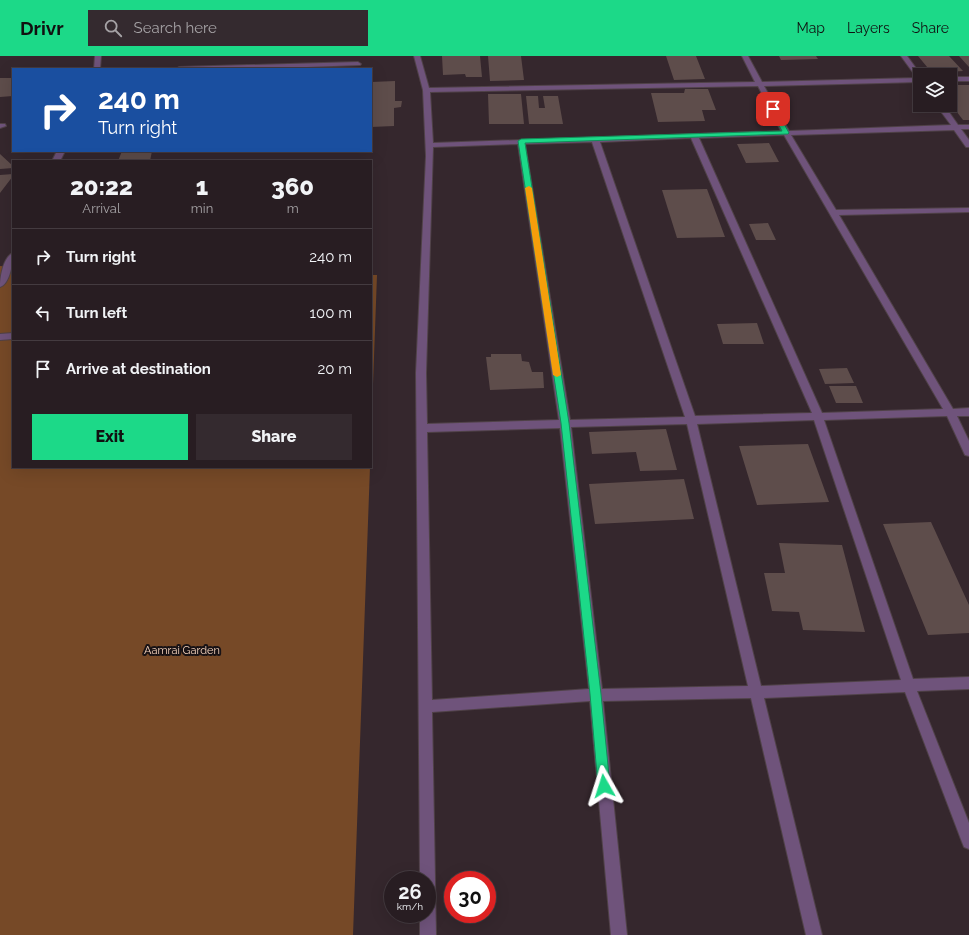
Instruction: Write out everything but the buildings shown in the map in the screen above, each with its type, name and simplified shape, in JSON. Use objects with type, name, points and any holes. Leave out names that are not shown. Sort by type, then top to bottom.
[{"type":"street","points":[[97,68],[98,56]]},
{"type":"street","points":[[418,56],[426,90],[430,156],[421,373],[428,935]]},
{"type":"street","points":[[745,56],[786,133],[950,412],[969,452]]},
{"type":"street","points":[[904,56],[913,69]]},
{"type":"street","points":[[216,68],[358,64]]},
{"type":"street","points":[[426,90],[760,84],[913,79]]},
{"type":"street","points":[[957,79],[969,79]]},
{"type":"street","points":[[945,112],[969,145]]},
{"type":"street","points":[[429,145],[969,127]]},
{"type":"street","points":[[694,136],[818,416],[909,686],[969,842]]},
{"type":"street","points":[[595,139],[691,420],[814,935]]},
{"type":"street","points":[[521,141],[565,423],[596,694],[619,935]]},
{"type":"street","points":[[834,214],[969,210]]},
{"type":"street","points":[[0,284],[12,258]]},
{"type":"street","points":[[0,337],[12,336]]},
{"type":"street","points":[[422,428],[969,412]]},
{"type":"street","points":[[425,706],[596,694],[756,692],[969,683]]},
{"type":"green space","name":"Aamrai Garden","points":[[0,266],[12,267],[12,468],[370,468],[353,935],[0,935]]},
{"type":"green space","points":[[372,275],[377,275],[372,412]]},
{"type":"slow traffic","points":[[529,188],[557,375]]},
{"type":"route","points":[[604,786],[596,694],[565,423],[521,141],[786,133],[773,109]]}]
